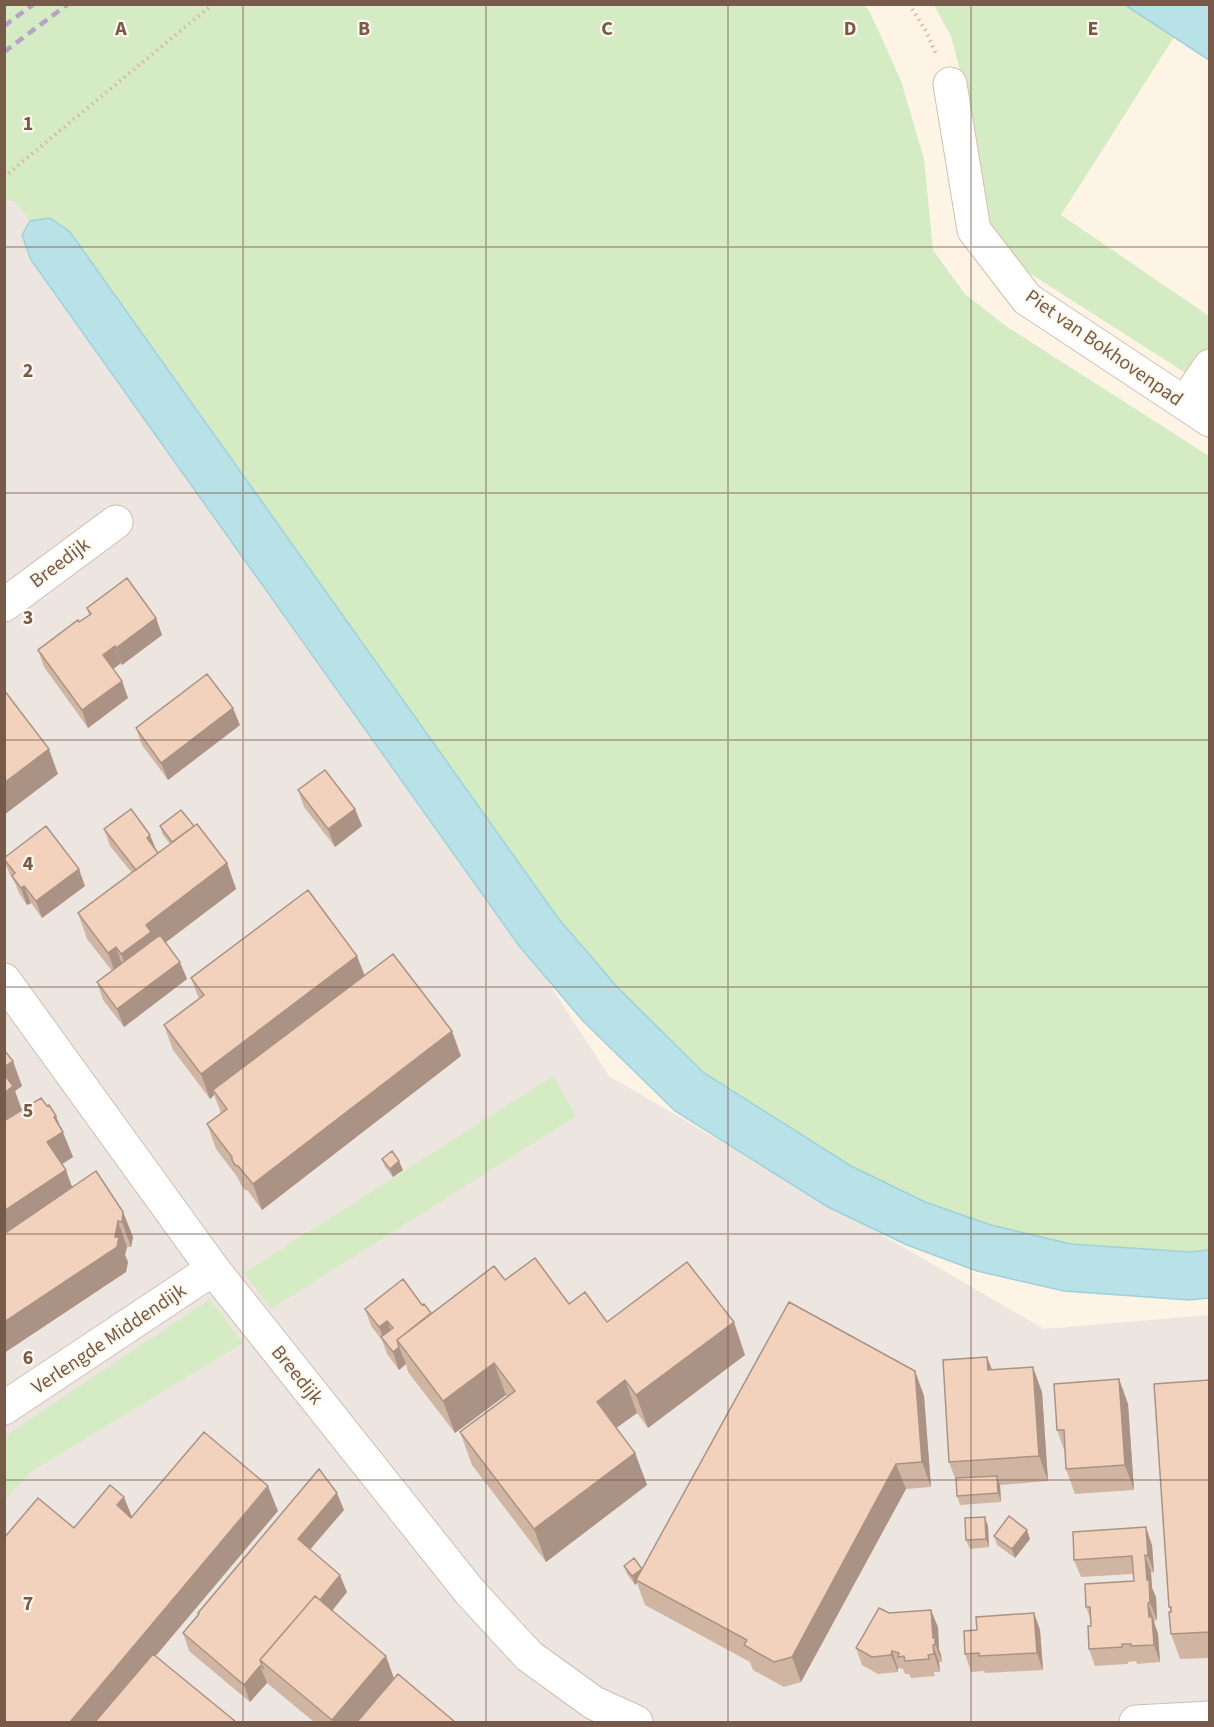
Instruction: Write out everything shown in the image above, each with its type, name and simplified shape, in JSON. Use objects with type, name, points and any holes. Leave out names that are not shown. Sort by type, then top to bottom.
[{"type":"street","name":"Piet van Bokhovenpad","points":[[950,84],[974,230],[1027,299],[1197,412]]},
{"type":"street","points":[[1197,412],[1209,366]]},
{"type":"street","name":"Breedijk","points":[[4,604],[116,522]]},
{"type":"street","name":"Breedijk","points":[[4,980],[213,1269],[470,1592],[529,1656],[594,1703],[636,1722]]},
{"type":"street","name":"Verlengde Middendijk","points":[[4,1408],[213,1269]]},
{"type":"street","points":[[1136,1722],[1209,1718]]},
{"type":"path","points":[[4,177],[213,4]]},
{"type":"path","points":[[909,4],[926,31],[950,84]]},
{"type":"shaded area","points":[[4,142],[609,1076],[1044,1329],[1209,1315],[1209,1722],[5,1722]]},
{"type":"green space","points":[[5,5],[863,5],[869,10],[901,81],[924,159],[933,250],[965,294],[1006,326],[1209,456],[1209,1250],[1190,1252],[1071,1244],[991,1225],[925,1202],[851,1166],[704,1073],[618,988],[558,918],[50,218],[30,221],[16,202],[5,200]]},
{"type":"green space","points":[[934,5],[1125,5],[1174,37],[1061,215],[1209,316],[1209,388],[1012,262],[982,235],[972,117],[951,36]]},
{"type":"green space","points":[[553,1076],[576,1116],[271,1309],[244,1273]]},
{"type":"green space","points":[[210,1299],[243,1343],[32,1471],[5,1499],[5,1436]]},
{"type":"water","points":[[1125,5],[1209,5],[1209,60]]},
{"type":"water","points":[[50,218],[70,232],[558,918],[618,988],[704,1073],[851,1166],[925,1202],[991,1225],[1071,1244],[1190,1252],[1209,1250],[1209,1298],[1189,1300],[1064,1291],[977,1271],[907,1245],[828,1207],[675,1111],[583,1021],[520,947],[31,260],[22,235],[30,221]]},
{"type":"building","points":[[127,578],[156,618],[103,655],[122,681],[82,710],[38,650],[78,620],[79,622],[91,614],[87,608]]},
{"type":"building","points":[[207,674],[233,708],[161,763],[136,728]]},
{"type":"building","points":[[4,690],[49,749],[4,783]]},
{"type":"building","points":[[325,770],[355,809],[328,829],[298,790]]},
{"type":"building","points":[[131,809],[150,835],[147,838],[158,853],[136,870],[104,829]]},
{"type":"building","points":[[181,810],[194,826],[172,842],[160,826]]},
{"type":"building","points":[[197,824],[227,863],[146,925],[151,932],[121,954],[116,947],[108,953],[78,913]]},
{"type":"building","points":[[46,826],[79,869],[36,901],[24,886],[21,888],[12,876],[15,873],[4,858]]},
{"type":"building","points":[[308,890],[357,956],[201,1074],[164,1025],[204,995],[191,978]]},
{"type":"building","points":[[160,935],[180,962],[117,1009],[97,982]]},
{"type":"building","points":[[393,954],[452,1031],[253,1184],[235,1165],[232,1157],[207,1124],[227,1109],[213,1090]]},
{"type":"building","points":[[4,1050],[13,1061],[4,1067]]},
{"type":"building","points":[[4,1074],[13,1086],[4,1093]]},
{"type":"building","points":[[41,1098],[47,1106],[49,1105],[63,1132],[47,1142],[66,1170],[4,1211],[4,1121]]},
{"type":"building","points":[[392,1151],[399,1161],[390,1169],[382,1159]]},
{"type":"building","points":[[96,1171],[123,1212],[122,1222],[118,1221],[115,1237],[119,1237],[117,1247],[4,1322],[4,1234]]},
{"type":"building","points":[[535,1258],[569,1304],[585,1292],[607,1322],[687,1262],[734,1322],[636,1395],[625,1380],[597,1402],[635,1453],[534,1529],[460,1432],[515,1391],[494,1363],[443,1401],[397,1340],[494,1266],[505,1280]]},
{"type":"building","points":[[403,1279],[422,1305],[424,1304],[431,1313],[397,1340],[399,1347],[393,1352],[381,1337],[393,1328],[387,1321],[379,1327],[365,1309]]},
{"type":"building","points":[[789,1302],[915,1371],[922,1462],[896,1464],[792,1657],[774,1662],[744,1645],[747,1640],[636,1580]]},
{"type":"building","points":[[987,1357],[988,1370],[1033,1367],[1039,1456],[949,1462],[943,1360]]},
{"type":"building","points":[[1119,1379],[1125,1465],[1066,1469],[1064,1430],[1057,1430],[1054,1384]]},
{"type":"building","points":[[1209,1380],[1209,1632],[1171,1634],[1169,1612],[1171,1612],[1171,1607],[1169,1607],[1154,1384]]},
{"type":"building","points":[[204,1432],[268,1486],[70,1722],[4,1722],[4,1538],[38,1498],[74,1528],[110,1485],[124,1497],[117,1505],[131,1518]]},
{"type":"building","points":[[319,1469],[337,1493],[298,1539],[340,1575],[320,1600],[315,1596],[260,1660],[263,1668],[260,1666],[244,1685],[183,1633]]},
{"type":"building","points":[[997,1476],[998,1493],[957,1496],[956,1478]]},
{"type":"building","points":[[1009,1516],[1027,1530],[1012,1549],[994,1536]]},
{"type":"building","points":[[985,1517],[986,1539],[966,1540],[965,1518]]},
{"type":"building","points":[[1146,1527],[1148,1556],[1145,1555],[1150,1603],[1148,1603],[1149,1617],[1152,1617],[1154,1645],[1122,1644],[1122,1647],[1089,1649],[1090,1607],[1086,1607],[1085,1584],[1134,1581],[1132,1556],[1074,1560],[1073,1532]]},
{"type":"building","points":[[634,1558],[642,1569],[632,1576],[624,1566]]},
{"type":"building","points":[[315,1596],[386,1656],[332,1720],[260,1660]]},
{"type":"building","points":[[879,1608],[889,1613],[931,1610],[933,1638],[935,1638],[934,1654],[928,1655],[929,1659],[905,1661],[904,1656],[898,1657],[899,1653],[892,1651],[891,1655],[872,1657],[856,1648]]},
{"type":"building","points":[[1034,1613],[1037,1653],[979,1656],[979,1653],[965,1654],[964,1631],[977,1630],[976,1617]]},
{"type":"building","points":[[153,1654],[236,1722],[95,1722]]},
{"type":"building","points":[[398,1674],[455,1722],[357,1722]]},
{"type":"railway","points":[[4,26],[34,4]]},
{"type":"railway","points":[[4,52],[68,4]]}]
